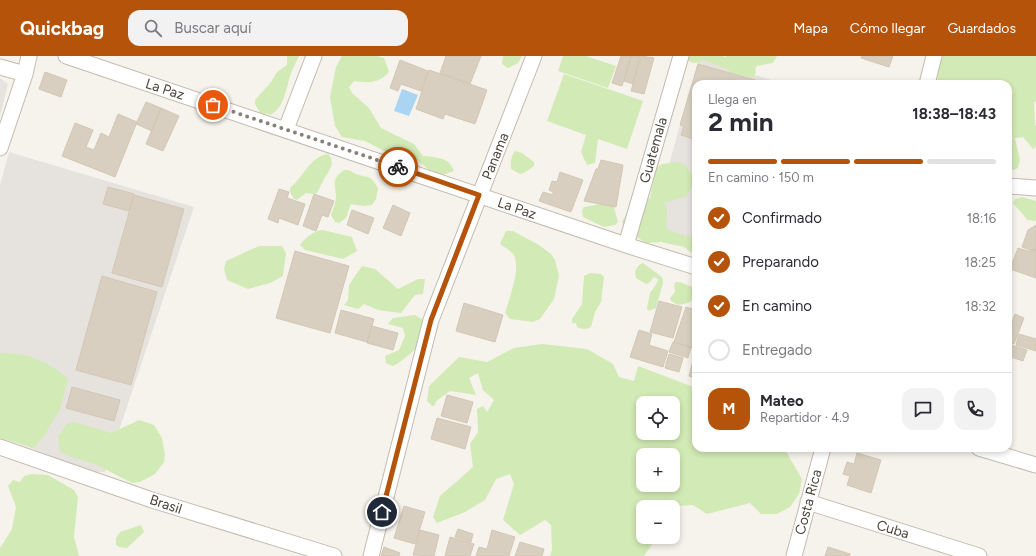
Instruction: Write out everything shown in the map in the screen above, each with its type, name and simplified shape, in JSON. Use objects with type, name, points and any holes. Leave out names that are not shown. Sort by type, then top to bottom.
[{"type":"street","points":[[0,148],[25,74],[29,56]]},
{"type":"street","name":"La Paz","points":[[66,56],[626,245],[692,266]]},
{"type":"street","points":[[286,129],[314,56]]},
{"type":"street","name":"Panama","points":[[371,556],[431,320],[534,56]]},
{"type":"street","name":"Guatemala","points":[[626,245],[681,56]]},
{"type":"street","points":[[927,80],[934,56]]},
{"type":"street","points":[[0,66],[25,74]]},
{"type":"street","points":[[1012,186],[1036,188]]},
{"type":"street","name":"Brasil","points":[[0,447],[152,500],[334,556]]},
{"type":"street","name":"Costa Rica","points":[[794,556],[822,452]]},
{"type":"street","points":[[992,452],[1036,465]]},
{"type":"street","name":"Cuba","points":[[808,502],[979,556]]},
{"type":"shaded area","points":[[699,58],[771,80],[693,80]]},
{"type":"shaded area","points":[[0,78],[8,84],[0,116]]},
{"type":"shaded area","points":[[692,83],[692,248],[651,228]]},
{"type":"shaded area","points":[[9,152],[194,207],[105,472],[88,472],[0,435],[0,185]]},
{"type":"green space","points":[[287,56],[299,56],[291,73],[282,102],[275,112],[270,115],[266,113],[265,115],[261,114],[255,104],[255,100],[271,82],[277,72],[287,65]]},
{"type":"green space","points":[[342,56],[377,56],[384,58],[389,72],[377,81],[354,81],[349,87],[352,93],[369,108],[381,128],[414,144],[423,156],[445,160],[452,166],[454,171],[440,176],[433,173],[409,154],[386,152],[365,141],[342,137],[335,126],[330,97],[336,67]]},
{"type":"green space","points":[[503,56],[522,56],[518,63],[508,68],[502,64]]},
{"type":"green space","points":[[563,56],[586,56],[616,66],[608,88],[558,71]]},
{"type":"green space","points":[[685,56],[777,56],[773,63],[757,66],[754,77],[734,75],[727,69],[704,60],[693,63]]},
{"type":"green space","points":[[942,56],[1036,56],[1036,101],[1034,103],[1036,146],[1033,149],[1023,137],[1015,138],[1020,160],[1018,168],[1012,171],[1012,80],[937,80]]},
{"type":"green space","points":[[564,74],[643,101],[627,149],[598,139],[595,163],[587,165],[581,152],[586,135],[547,121]]},
{"type":"green space","points":[[515,151],[522,153],[534,162],[534,166],[520,174],[511,169],[511,160]]},
{"type":"green space","points":[[328,154],[332,161],[331,168],[317,193],[306,193],[297,200],[294,199],[290,192],[290,188],[295,184],[311,163],[321,156]]},
{"type":"green space","points":[[677,162],[685,165],[692,175],[692,187],[685,197],[664,203],[667,209],[666,229],[688,237],[692,235],[692,253],[684,247],[661,242],[646,243],[626,230],[622,222],[633,207],[650,198],[656,168],[662,164]]},
{"type":"green space","points":[[344,170],[349,170],[356,174],[371,178],[378,188],[376,199],[372,205],[364,206],[351,204],[346,218],[339,223],[335,222],[331,215],[336,198],[335,179]]},
{"type":"green space","points":[[1022,197],[1036,201],[1036,221],[1027,220],[1013,203],[1015,199]]},
{"type":"green space","points":[[611,202],[613,204],[618,222],[615,225],[604,227],[583,217],[582,210],[584,207]]},
{"type":"green space","points":[[323,230],[352,237],[357,251],[343,259],[305,250],[300,245],[310,235]]},
{"type":"green space","points":[[506,231],[513,231],[539,245],[551,254],[555,260],[559,276],[554,299],[540,319],[533,322],[510,319],[505,313],[514,283],[516,267],[513,254],[500,244]]},
{"type":"green space","points":[[259,246],[282,246],[286,253],[283,276],[270,283],[248,289],[227,280],[224,269],[226,261]]},
{"type":"green space","points":[[643,263],[662,277],[663,280],[656,308],[648,311],[647,308],[650,293],[658,279],[654,277],[649,283],[646,284],[636,278],[635,271],[639,265]]},
{"type":"green space","points":[[362,266],[375,269],[398,289],[418,279],[425,279],[423,294],[415,295],[401,313],[378,310],[364,304],[358,309],[344,305],[348,300],[349,285]]},
{"type":"green space","points":[[590,273],[601,274],[604,277],[601,302],[595,312],[591,327],[582,329],[577,327],[576,323],[572,323],[572,319],[582,304],[584,276]]},
{"type":"green space","points":[[676,282],[692,286],[692,300],[678,305],[671,301],[670,298],[675,292],[674,285]]},
{"type":"green space","points":[[415,315],[422,319],[425,331],[423,339],[407,357],[397,364],[393,366],[386,363],[385,356],[399,350],[405,336],[403,328],[388,324],[393,318]]},
{"type":"green space","points":[[542,344],[587,349],[613,364],[619,377],[634,381],[638,366],[692,386],[692,452],[786,452],[802,479],[799,494],[790,507],[777,514],[761,514],[750,503],[707,514],[693,505],[680,506],[680,500],[636,500],[636,544],[652,544],[644,556],[550,556],[552,550],[551,525],[545,520],[520,535],[503,520],[514,484],[510,474],[496,479],[485,500],[465,512],[437,523],[433,517],[440,496],[473,467],[470,444],[478,432],[477,409],[483,406],[487,412],[494,400],[483,390],[478,373],[469,378],[476,395],[450,391],[436,401],[435,405],[432,406],[427,401],[429,386],[459,357],[487,362],[514,348]]},
{"type":"green space","points":[[0,353],[19,354],[37,359],[53,367],[68,379],[60,409],[44,436],[34,448],[0,438]]},
{"type":"green space","points":[[139,420],[154,425],[162,438],[165,455],[164,462],[155,474],[140,482],[132,483],[97,465],[66,455],[60,451],[58,436],[67,424],[74,422],[111,433]]},
{"type":"green space","points":[[32,474],[48,475],[74,490],[78,497],[74,537],[79,556],[0,556],[0,548],[12,529],[16,507],[8,486],[13,480],[20,482],[24,476]]},
{"type":"green space","points":[[141,525],[144,532],[127,548],[116,545],[116,538],[120,532]]},
{"type":"water","points":[[402,89],[418,95],[409,116],[394,111]]},
{"type":"building","points":[[446,56],[481,56],[470,84],[440,73]]},
{"type":"building","points":[[621,56],[631,56],[622,86],[612,83]]},
{"type":"building","points":[[631,56],[640,56],[633,84],[624,81]]},
{"type":"building","points":[[641,56],[654,58],[644,94],[631,91]]},
{"type":"building","points":[[862,56],[893,56],[889,67],[861,58]]},
{"type":"building","points":[[400,60],[428,71],[421,91],[401,84],[398,91],[390,88]]},
{"type":"building","points":[[698,64],[755,80],[693,80]]},
{"type":"building","points":[[429,70],[487,90],[475,124],[445,114],[443,119],[416,109]]},
{"type":"building","points":[[45,72],[67,80],[61,97],[39,89]]},
{"type":"building","points":[[692,84],[692,139],[681,135],[684,126],[680,125]]},
{"type":"building","points":[[146,102],[161,108],[152,131],[136,124]]},
{"type":"building","points":[[161,108],[179,116],[163,151],[146,144]]},
{"type":"building","points":[[118,114],[137,122],[115,177],[62,156],[75,123],[93,130],[86,147],[94,150],[101,133],[109,137]]},
{"type":"building","points":[[601,160],[623,165],[616,207],[584,201]]},
{"type":"building","points":[[560,172],[583,180],[571,212],[539,201],[543,192],[553,195],[553,192],[549,190],[552,181],[557,182]]},
{"type":"building","points":[[108,187],[134,194],[129,211],[103,204]]},
{"type":"building","points":[[279,189],[289,192],[287,198],[305,204],[298,225],[279,218],[278,223],[268,219]]},
{"type":"building","points":[[314,194],[334,201],[328,217],[322,215],[316,231],[303,226]]},
{"type":"building","points":[[134,195],[184,209],[162,287],[112,273]]},
{"type":"building","points":[[393,205],[410,213],[401,236],[383,228]]},
{"type":"building","points":[[352,210],[374,218],[368,234],[347,225]]},
{"type":"building","points":[[1036,225],[1036,250],[1032,249],[1032,251],[1022,247],[1028,230]]},
{"type":"building","points":[[1018,248],[1031,252],[1033,249],[1036,250],[1036,278],[1012,270],[1012,264]]},
{"type":"building","points":[[295,251],[349,266],[330,333],[276,318]]},
{"type":"building","points":[[102,276],[157,292],[131,385],[76,370]]},
{"type":"building","points":[[659,301],[682,307],[673,338],[650,332]]},
{"type":"building","points":[[464,303],[503,315],[495,342],[456,331]]},
{"type":"building","points":[[686,307],[692,309],[692,348],[674,342]]},
{"type":"building","points":[[341,310],[374,319],[367,342],[335,333]]},
{"type":"building","points":[[1015,314],[1024,318],[1014,344],[1012,343],[1012,322]]},
{"type":"building","points":[[372,326],[398,333],[393,350],[367,343]]},
{"type":"building","points":[[639,330],[652,334],[649,345],[668,351],[663,367],[630,357]]},
{"type":"building","points":[[1019,334],[1036,339],[1036,351],[1016,345]]},
{"type":"building","points":[[673,342],[691,347],[688,358],[669,352]]},
{"type":"building","points":[[1012,345],[1027,350],[1023,361],[1012,357]]},
{"type":"building","points":[[669,354],[683,358],[679,372],[665,368]]},
{"type":"building","points":[[692,365],[692,377],[689,376]]},
{"type":"building","points":[[72,387],[120,400],[114,421],[66,408]]},
{"type":"building","points":[[447,395],[473,402],[467,423],[441,416]]},
{"type":"building","points":[[437,418],[471,427],[465,449],[431,439]]},
{"type":"building","points":[[857,453],[881,460],[871,493],[847,485],[850,476],[843,474],[847,462],[854,464]]},
{"type":"building","points":[[404,506],[425,512],[415,544],[394,538]]},
{"type":"building","points":[[458,529],[473,534],[471,542],[455,537]]},
{"type":"building","points":[[420,530],[439,535],[434,556],[413,555]]},
{"type":"building","points":[[492,530],[515,537],[509,556],[476,556],[479,547],[487,549]]},
{"type":"building","points":[[450,537],[474,544],[470,556],[445,556]]},
{"type":"building","points":[[520,542],[544,549],[542,556],[515,556]]},
{"type":"building","points":[[384,547],[400,553],[399,556],[381,556]]},
{"type":"building","points":[[828,547],[850,554],[850,556],[825,556]]},
{"type":"way so far","points":[[213,105],[398,167]]},
{"type":"route","points":[[382,512],[431,320],[479,195],[398,167]]}]
